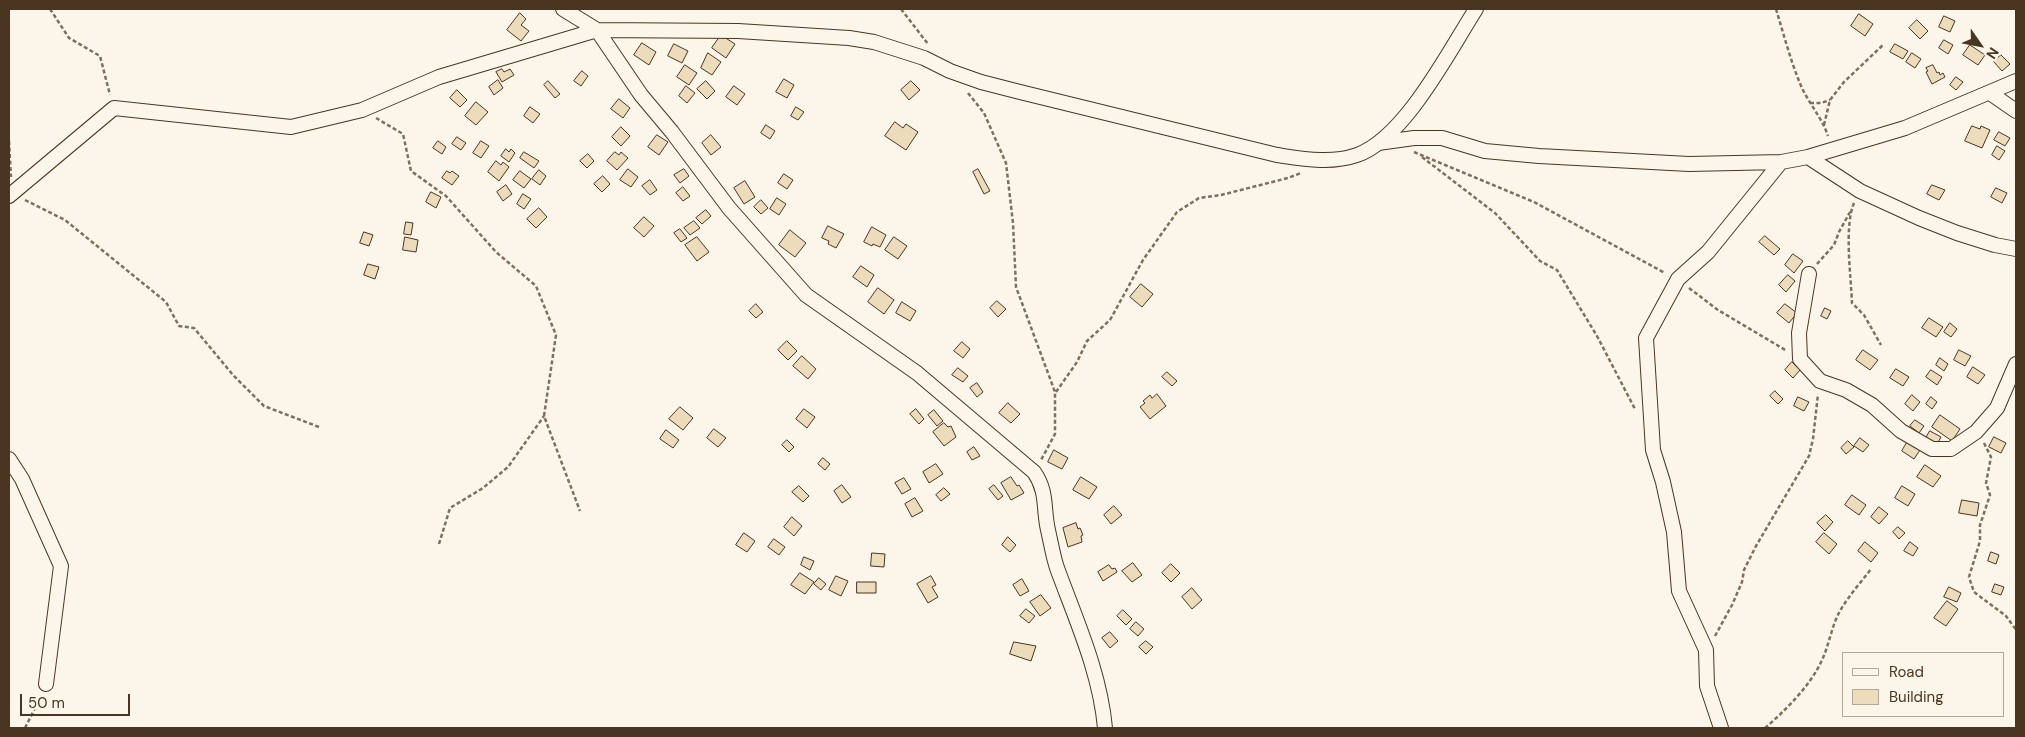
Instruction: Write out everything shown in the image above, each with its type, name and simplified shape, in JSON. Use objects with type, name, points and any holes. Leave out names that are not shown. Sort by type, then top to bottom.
[{"type":"street","points":[[563,9],[597,30],[641,95],[672,132],[729,208],[806,295],[917,373],[1034,472],[1041,482],[1046,501],[1047,526],[1056,566],[1100,690],[1105,728]]},
{"type":"street","points":[[1378,144],[1407,114],[1476,9]]},
{"type":"street","points":[[10,195],[114,108],[291,126],[362,110],[439,77],[597,30],[738,31],[849,38],[874,42],[924,58],[950,71],[981,82],[1246,149],[1318,161],[1338,160],[1358,155],[1378,144],[1392,141],[1414,138],[1442,138],[1485,151],[1604,160],[1689,164],[1782,162],[1808,157],[1905,128],[2016,81]]},
{"type":"street","points":[[1990,93],[2016,111]]},
{"type":"street","points":[[1808,157],[1860,191],[1919,218],[1957,233],[1995,245],[2016,249]]},
{"type":"street","points":[[1722,728],[1708,686],[1706,650],[1700,634],[1683,604],[1679,591],[1674,532],[1663,482],[1653,450],[1651,435],[1646,338],[1678,280],[1708,252],[1782,162]]},
{"type":"street","points":[[1809,274],[1799,333],[1800,359],[1820,381],[1846,390],[1872,405],[1901,431],[1932,449],[1951,449],[1976,432],[1997,408],[2016,364]]},
{"type":"street","points":[[9,459],[22,479],[61,566],[46,684]]},
{"type":"path","points":[[50,9],[69,38],[100,56],[114,108]]},
{"type":"path","points":[[901,9],[931,48]]},
{"type":"path","points":[[1776,9],[1798,78],[1810,103],[1824,125],[1831,149]]},
{"type":"path","points":[[1824,125],[1830,100],[1844,82],[1884,44]]},
{"type":"path","points":[[967,92],[984,113],[1006,162],[1013,223],[1016,288],[1056,392],[1055,434],[1034,472]]},
{"type":"path","points":[[1810,103],[1821,103],[1830,100]]},
{"type":"path","points":[[362,110],[403,134],[411,171],[446,196],[496,252],[536,286],[556,335],[544,416],[508,467],[483,488],[450,508],[439,544]]},
{"type":"path","points":[[9,141],[10,195],[66,220],[166,302],[179,326],[194,328],[233,375],[264,406],[319,428]]},
{"type":"path","points":[[1392,141],[1418,155],[1534,202],[1678,280],[1718,310],[1800,359]]},
{"type":"path","points":[[1418,155],[1495,213],[1540,261],[1557,270],[1598,336],[1637,413]]},
{"type":"path","points":[[1056,392],[1077,362],[1087,341],[1110,320],[1143,260],[1177,212],[1199,198],[1221,195],[1288,178],[1311,168],[1318,161]]},
{"type":"path","points":[[1809,274],[1834,245],[1860,191]]},
{"type":"path","points":[[1851,211],[1852,303],[1864,315],[1881,345]]},
{"type":"path","points":[[1706,650],[1732,605],[1742,582],[1744,570],[1809,456],[1813,440],[1820,381]]},
{"type":"path","points":[[544,416],[580,511]]},
{"type":"path","points":[[1976,432],[1987,447],[1991,457],[1986,483],[1990,495],[1980,525],[1980,541],[1969,577],[1974,592],[2006,616],[2016,630]]},
{"type":"path","points":[[1765,728],[1780,715],[1805,686],[1822,660],[1831,632],[1843,606],[1871,569]]},
{"type":"path","points":[[25,728],[46,684]]},
{"type":"building","points":[[520,13],[526,19],[521,25],[529,31],[521,41],[507,30]]},
{"type":"building","points":[[1859,14],[1873,24],[1865,36],[1851,26]]},
{"type":"building","points":[[1944,16],[1955,21],[1950,32],[1939,27]]},
{"type":"building","points":[[1917,20],[1928,31],[1920,39],[1909,28]]},
{"type":"building","points":[[721,35],[735,44],[726,58],[712,48]]},
{"type":"building","points":[[1944,40],[1953,45],[1948,54],[1939,48]]},
{"type":"building","points":[[642,43],[656,52],[649,65],[634,55]]},
{"type":"building","points":[[674,44],[688,51],[682,63],[668,56]]},
{"type":"building","points":[[1895,44],[1908,51],[1903,59],[1890,52]]},
{"type":"building","points":[[1970,45],[1985,55],[1978,65],[1963,55]]},
{"type":"building","points":[[708,53],[721,62],[712,75],[701,68]]},
{"type":"building","points":[[1912,53],[1921,59],[1915,68],[1906,62]]},
{"type":"building","points":[[2001,55],[2010,64],[2002,71],[1994,62]]},
{"type":"building","points":[[685,65],[697,73],[689,85],[677,77]]},
{"type":"building","points":[[1933,65],[1937,73],[1939,72],[1940,75],[1943,73],[1945,77],[1932,84],[1926,68]]},
{"type":"building","points":[[502,69],[504,72],[510,69],[514,75],[502,82],[496,72]]},
{"type":"building","points":[[582,71],[588,76],[581,86],[574,81]]},
{"type":"building","points":[[1956,77],[1963,82],[1956,90],[1950,85]]},
{"type":"building","points":[[784,79],[794,85],[787,98],[776,92]]},
{"type":"building","points":[[498,80],[503,88],[494,95],[489,87]]},
{"type":"building","points":[[548,81],[560,94],[555,98],[544,85]]},
{"type":"building","points":[[706,81],[715,91],[707,99],[697,89]]},
{"type":"building","points":[[911,81],[920,90],[909,100],[901,90]]},
{"type":"building","points":[[686,86],[695,93],[687,103],[679,96]]},
{"type":"building","points":[[734,86],[745,94],[737,105],[726,97]]},
{"type":"building","points":[[457,90],[467,100],[460,107],[450,98]]},
{"type":"building","points":[[619,99],[630,108],[623,118],[611,109]]},
{"type":"building","points":[[476,102],[488,112],[476,125],[465,116]]},
{"type":"building","points":[[530,107],[540,114],[533,123],[524,116]]},
{"type":"building","points":[[796,107],[804,112],[798,120],[791,116]]},
{"type":"building","points":[[895,122],[903,128],[906,124],[918,132],[906,150],[885,136]]},
{"type":"building","points":[[766,125],[775,131],[770,139],[761,133]]},
{"type":"building","points":[[1972,126],[1980,129],[1981,126],[1990,130],[1982,148],[1965,141]]},
{"type":"building","points":[[621,127],[630,136],[621,146],[612,137]]},
{"type":"building","points":[[1999,132],[2010,138],[2005,146],[1994,140]]},
{"type":"building","points":[[657,135],[668,142],[659,155],[648,147]]},
{"type":"building","points":[[711,135],[721,147],[711,155],[702,143]]},
{"type":"building","points":[[457,137],[466,143],[461,150],[452,144]]},
{"type":"building","points":[[438,141],[446,147],[442,154],[433,148]]},
{"type":"building","points":[[481,141],[489,146],[481,158],[473,153]]},
{"type":"building","points":[[1997,146],[2005,151],[1999,160],[1992,155]]},
{"type":"building","points":[[506,149],[509,152],[511,149],[515,153],[509,162],[501,156]]},
{"type":"building","points":[[524,152],[539,161],[534,168],[520,158]]},
{"type":"building","points":[[615,152],[619,155],[621,152],[628,158],[617,170],[607,161]]},
{"type":"building","points":[[588,154],[594,161],[587,168],[580,161]]},
{"type":"building","points":[[496,161],[501,165],[503,162],[509,167],[499,181],[488,172]]},
{"type":"building","points":[[628,169],[638,177],[631,187],[620,180]]},
{"type":"building","points":[[684,169],[689,176],[680,183],[674,175]]},
{"type":"building","points":[[978,169],[990,191],[984,194],[973,172]]},
{"type":"building","points":[[539,170],[546,176],[540,185],[532,179]]},
{"type":"building","points":[[447,171],[450,173],[452,171],[459,176],[452,185],[442,178]]},
{"type":"building","points":[[520,171],[531,179],[524,188],[513,180]]},
{"type":"building","points":[[784,174],[793,180],[787,189],[778,183]]},
{"type":"building","points":[[603,176],[610,184],[602,192],[594,184]]},
{"type":"building","points":[[650,180],[657,190],[650,195],[642,186]]},
{"type":"building","points":[[745,181],[755,197],[744,204],[734,188]]},
{"type":"building","points":[[506,185],[512,194],[503,201],[497,192]]},
{"type":"building","points":[[1932,185],[1945,190],[1939,200],[1927,194]]},
{"type":"building","points":[[683,187],[690,196],[683,201],[676,193]]},
{"type":"building","points":[[1996,188],[2007,193],[2002,203],[1991,197]]},
{"type":"building","points":[[431,192],[441,197],[436,208],[426,202]]},
{"type":"building","points":[[523,194],[531,199],[524,209],[517,204]]},
{"type":"building","points":[[777,198],[786,204],[779,215],[770,209]]},
{"type":"building","points":[[761,200],[768,208],[761,214],[754,207]]},
{"type":"building","points":[[539,208],[547,217],[536,228],[527,219]]},
{"type":"building","points":[[706,210],[711,216],[702,224],[696,218]]},
{"type":"building","points":[[644,217],[654,226],[644,237],[634,228]]},
{"type":"building","points":[[694,221],[700,228],[690,235],[684,228]]},
{"type":"building","points":[[406,222],[413,223],[411,235],[404,234]]},
{"type":"building","points":[[828,226],[844,234],[836,248],[828,244],[829,241],[822,238]]},
{"type":"building","points":[[872,227],[886,235],[880,247],[864,242]]},
{"type":"building","points":[[680,229],[687,238],[681,242],[674,233]]},
{"type":"building","points":[[790,230],[806,243],[795,257],[779,245]]},
{"type":"building","points":[[364,232],[373,235],[369,246],[360,243]]},
{"type":"building","points":[[1765,236],[1780,249],[1774,255],[1759,242]]},
{"type":"building","points":[[405,237],[418,240],[416,252],[403,250]]},
{"type":"building","points":[[697,237],[709,252],[697,261],[685,245]]},
{"type":"building","points":[[894,237],[907,246],[898,259],[885,250]]},
{"type":"building","points":[[1793,254],[1803,261],[1794,273],[1785,265]]},
{"type":"building","points":[[368,264],[379,267],[375,279],[364,275]]},
{"type":"building","points":[[861,266],[874,275],[867,287],[853,277]]},
{"type":"building","points":[[1788,275],[1795,281],[1786,292],[1779,285]]},
{"type":"building","points":[[1141,284],[1153,294],[1142,307],[1130,297]]},
{"type":"building","points":[[878,288],[894,300],[884,314],[868,302]]},
{"type":"building","points":[[997,301],[1006,309],[998,317],[990,308]]},
{"type":"building","points":[[902,302],[916,311],[910,321],[896,313]]},
{"type":"building","points":[[756,304],[763,312],[756,318],[749,311]]},
{"type":"building","points":[[1785,304],[1797,313],[1789,323],[1777,313]]},
{"type":"building","points":[[1825,308],[1831,311],[1827,319],[1821,316]]},
{"type":"building","points":[[1929,318],[1943,327],[1936,337],[1922,328]]},
{"type":"building","points":[[1950,323],[1957,329],[1951,337],[1944,332]]},
{"type":"building","points":[[787,341],[797,351],[788,360],[778,350]]},
{"type":"building","points":[[962,342],[970,349],[963,358],[954,351]]},
{"type":"building","points":[[1863,350],[1878,360],[1870,370],[1856,360]]},
{"type":"building","points":[[1959,350],[1971,356],[1965,366],[1954,360]]},
{"type":"building","points":[[802,356],[816,369],[808,379],[793,366]]},
{"type":"building","points":[[1940,358],[1948,364],[1944,371],[1936,365]]},
{"type":"building","points":[[1792,362],[1800,370],[1793,378],[1785,370]]},
{"type":"building","points":[[1973,367],[1985,375],[1978,384],[1967,377]]},
{"type":"building","points":[[958,368],[968,376],[963,382],[952,375]]},
{"type":"building","points":[[1896,369],[1909,377],[1903,386],[1890,378]]},
{"type":"building","points":[[1931,370],[1942,377],[1937,385],[1926,377]]},
{"type":"building","points":[[1167,372],[1177,381],[1172,386],[1162,377]]},
{"type":"building","points":[[977,383],[983,392],[977,397],[970,388]]},
{"type":"building","points":[[1775,391],[1783,399],[1778,404],[1770,396]]},
{"type":"building","points":[[1157,394],[1166,406],[1150,419],[1140,407],[1145,403],[1143,401],[1150,395],[1152,398]]},
{"type":"building","points":[[1912,395],[1920,402],[1913,411],[1905,404]]},
{"type":"building","points":[[1798,397],[1809,402],[1804,411],[1794,406]]},
{"type":"building","points":[[1931,397],[1937,402],[1932,409],[1926,404]]},
{"type":"building","points":[[1008,403],[1020,414],[1011,423],[999,413]]},
{"type":"building","points":[[680,407],[693,418],[683,430],[669,419]]},
{"type":"building","points":[[804,409],[815,417],[807,428],[796,419]]},
{"type":"building","points":[[916,409],[924,419],[919,424],[910,414]]},
{"type":"building","points":[[934,410],[943,421],[937,426],[928,415]]},
{"type":"building","points":[[1940,415],[1960,429],[1952,441],[1932,427]]},
{"type":"building","points":[[1915,420],[1924,426],[1919,433],[1910,426]]},
{"type":"building","points":[[944,423],[948,427],[951,426],[956,437],[944,446],[933,432]]},
{"type":"building","points":[[714,429],[726,438],[718,447],[707,438]]},
{"type":"building","points":[[666,430],[679,440],[673,448],[660,439]]},
{"type":"building","points":[[1930,431],[1941,437],[1936,446],[1925,440]]},
{"type":"building","points":[[1994,437],[2006,443],[2001,453],[1989,447]]},
{"type":"building","points":[[1860,438],[1869,445],[1863,452],[1854,446]]},
{"type":"building","points":[[787,440],[794,447],[789,452],[782,445]]},
{"type":"building","points":[[1848,441],[1854,447],[1846,454],[1841,448]]},
{"type":"building","points":[[1908,441],[1920,450],[1914,459],[1902,451]]},
{"type":"building","points":[[974,447],[980,456],[972,460],[967,452]]},
{"type":"building","points":[[1054,450],[1068,458],[1062,469],[1048,462]]},
{"type":"building","points":[[823,458],[830,464],[825,470],[818,464]]},
{"type":"building","points":[[936,464],[943,474],[929,483],[923,472]]},
{"type":"building","points":[[1925,465],[1941,476],[1933,487],[1917,477]]},
{"type":"building","points":[[1011,477],[1024,493],[1011,500],[1001,483]]},
{"type":"building","points":[[1081,477],[1097,487],[1089,499],[1073,490]]},
{"type":"building","points":[[904,478],[911,489],[902,494],[895,483]]},
{"type":"building","points":[[842,485],[851,497],[842,503],[834,491]]},
{"type":"building","points":[[994,485],[1003,496],[998,500],[989,489]]},
{"type":"building","points":[[799,486],[809,496],[803,502],[792,492]]},
{"type":"building","points":[[1902,486],[1915,494],[1908,506],[1895,498]]},
{"type":"building","points":[[944,488],[950,494],[941,501],[936,495]]},
{"type":"building","points":[[1852,495],[1866,505],[1859,515],[1845,505]]},
{"type":"building","points":[[915,498],[923,511],[912,517],[905,504]]},
{"type":"building","points":[[1962,500],[1979,503],[1977,516],[1959,513]]},
{"type":"building","points":[[1114,506],[1122,515],[1111,524],[1104,515]]},
{"type":"building","points":[[1879,507],[1888,514],[1879,524],[1871,517]]},
{"type":"building","points":[[1826,515],[1833,522],[1825,531],[1817,523]]},
{"type":"building","points":[[792,517],[802,526],[794,536],[784,527]]},
{"type":"building","points":[[1076,523],[1083,535],[1081,536],[1082,542],[1068,547],[1063,528]]},
{"type":"building","points":[[1898,527],[1905,533],[1899,539],[1893,532]]},
{"type":"building","points":[[744,533],[755,541],[747,552],[736,545]]},
{"type":"building","points":[[1824,533],[1837,544],[1829,554],[1816,542]]},
{"type":"building","points":[[1008,537],[1016,545],[1010,552],[1002,545]]},
{"type":"building","points":[[774,539],[785,547],[779,555],[768,547]]},
{"type":"building","points":[[1865,542],[1878,553],[1871,562],[1858,551]]},
{"type":"building","points":[[1910,542],[1918,548],[1913,556],[1904,551]]},
{"type":"building","points":[[1991,552],[1999,555],[1996,564],[1988,561]]},
{"type":"building","points":[[872,553],[885,554],[884,567],[871,566]]},
{"type":"building","points":[[804,557],[814,561],[810,570],[801,565]]},
{"type":"building","points":[[1133,563],[1142,575],[1132,582],[1122,571]]},
{"type":"building","points":[[1171,564],[1180,573],[1171,582],[1162,573]]},
{"type":"building","points":[[1109,565],[1112,569],[1115,568],[1117,572],[1103,581],[1098,572]]},
{"type":"building","points":[[800,573],[814,582],[805,594],[791,585]]},
{"type":"building","points":[[836,576],[848,581],[841,596],[829,590]]},
{"type":"building","points":[[931,576],[936,585],[932,587],[938,597],[928,603],[917,584]]},
{"type":"building","points":[[819,578],[826,584],[821,590],[814,584]]},
{"type":"building","points":[[1022,579],[1029,591],[1020,596],[1013,585]]},
{"type":"building","points":[[857,582],[876,582],[876,593],[857,593]]},
{"type":"building","points":[[1995,584],[2004,587],[2001,595],[1992,592]]},
{"type":"building","points":[[1949,587],[1961,593],[1957,602],[1944,597]]},
{"type":"building","points":[[1192,588],[1202,600],[1192,609],[1182,597]]},
{"type":"building","points":[[1041,595],[1051,608],[1040,616],[1030,602]]},
{"type":"building","points":[[1947,601],[1958,609],[1946,626],[1934,618]]},
{"type":"building","points":[[1026,609],[1035,616],[1029,623],[1020,616]]},
{"type":"building","points":[[1123,610],[1132,619],[1126,625],[1117,616]]},
{"type":"building","points":[[1136,622],[1144,629],[1138,636],[1130,629]]},
{"type":"building","points":[[1110,632],[1118,641],[1110,648],[1102,638]]},
{"type":"building","points":[[1146,641],[1153,647],[1146,654],[1139,647]]},
{"type":"building","points":[[1014,642],[1036,646],[1031,661],[1010,654]]}]
